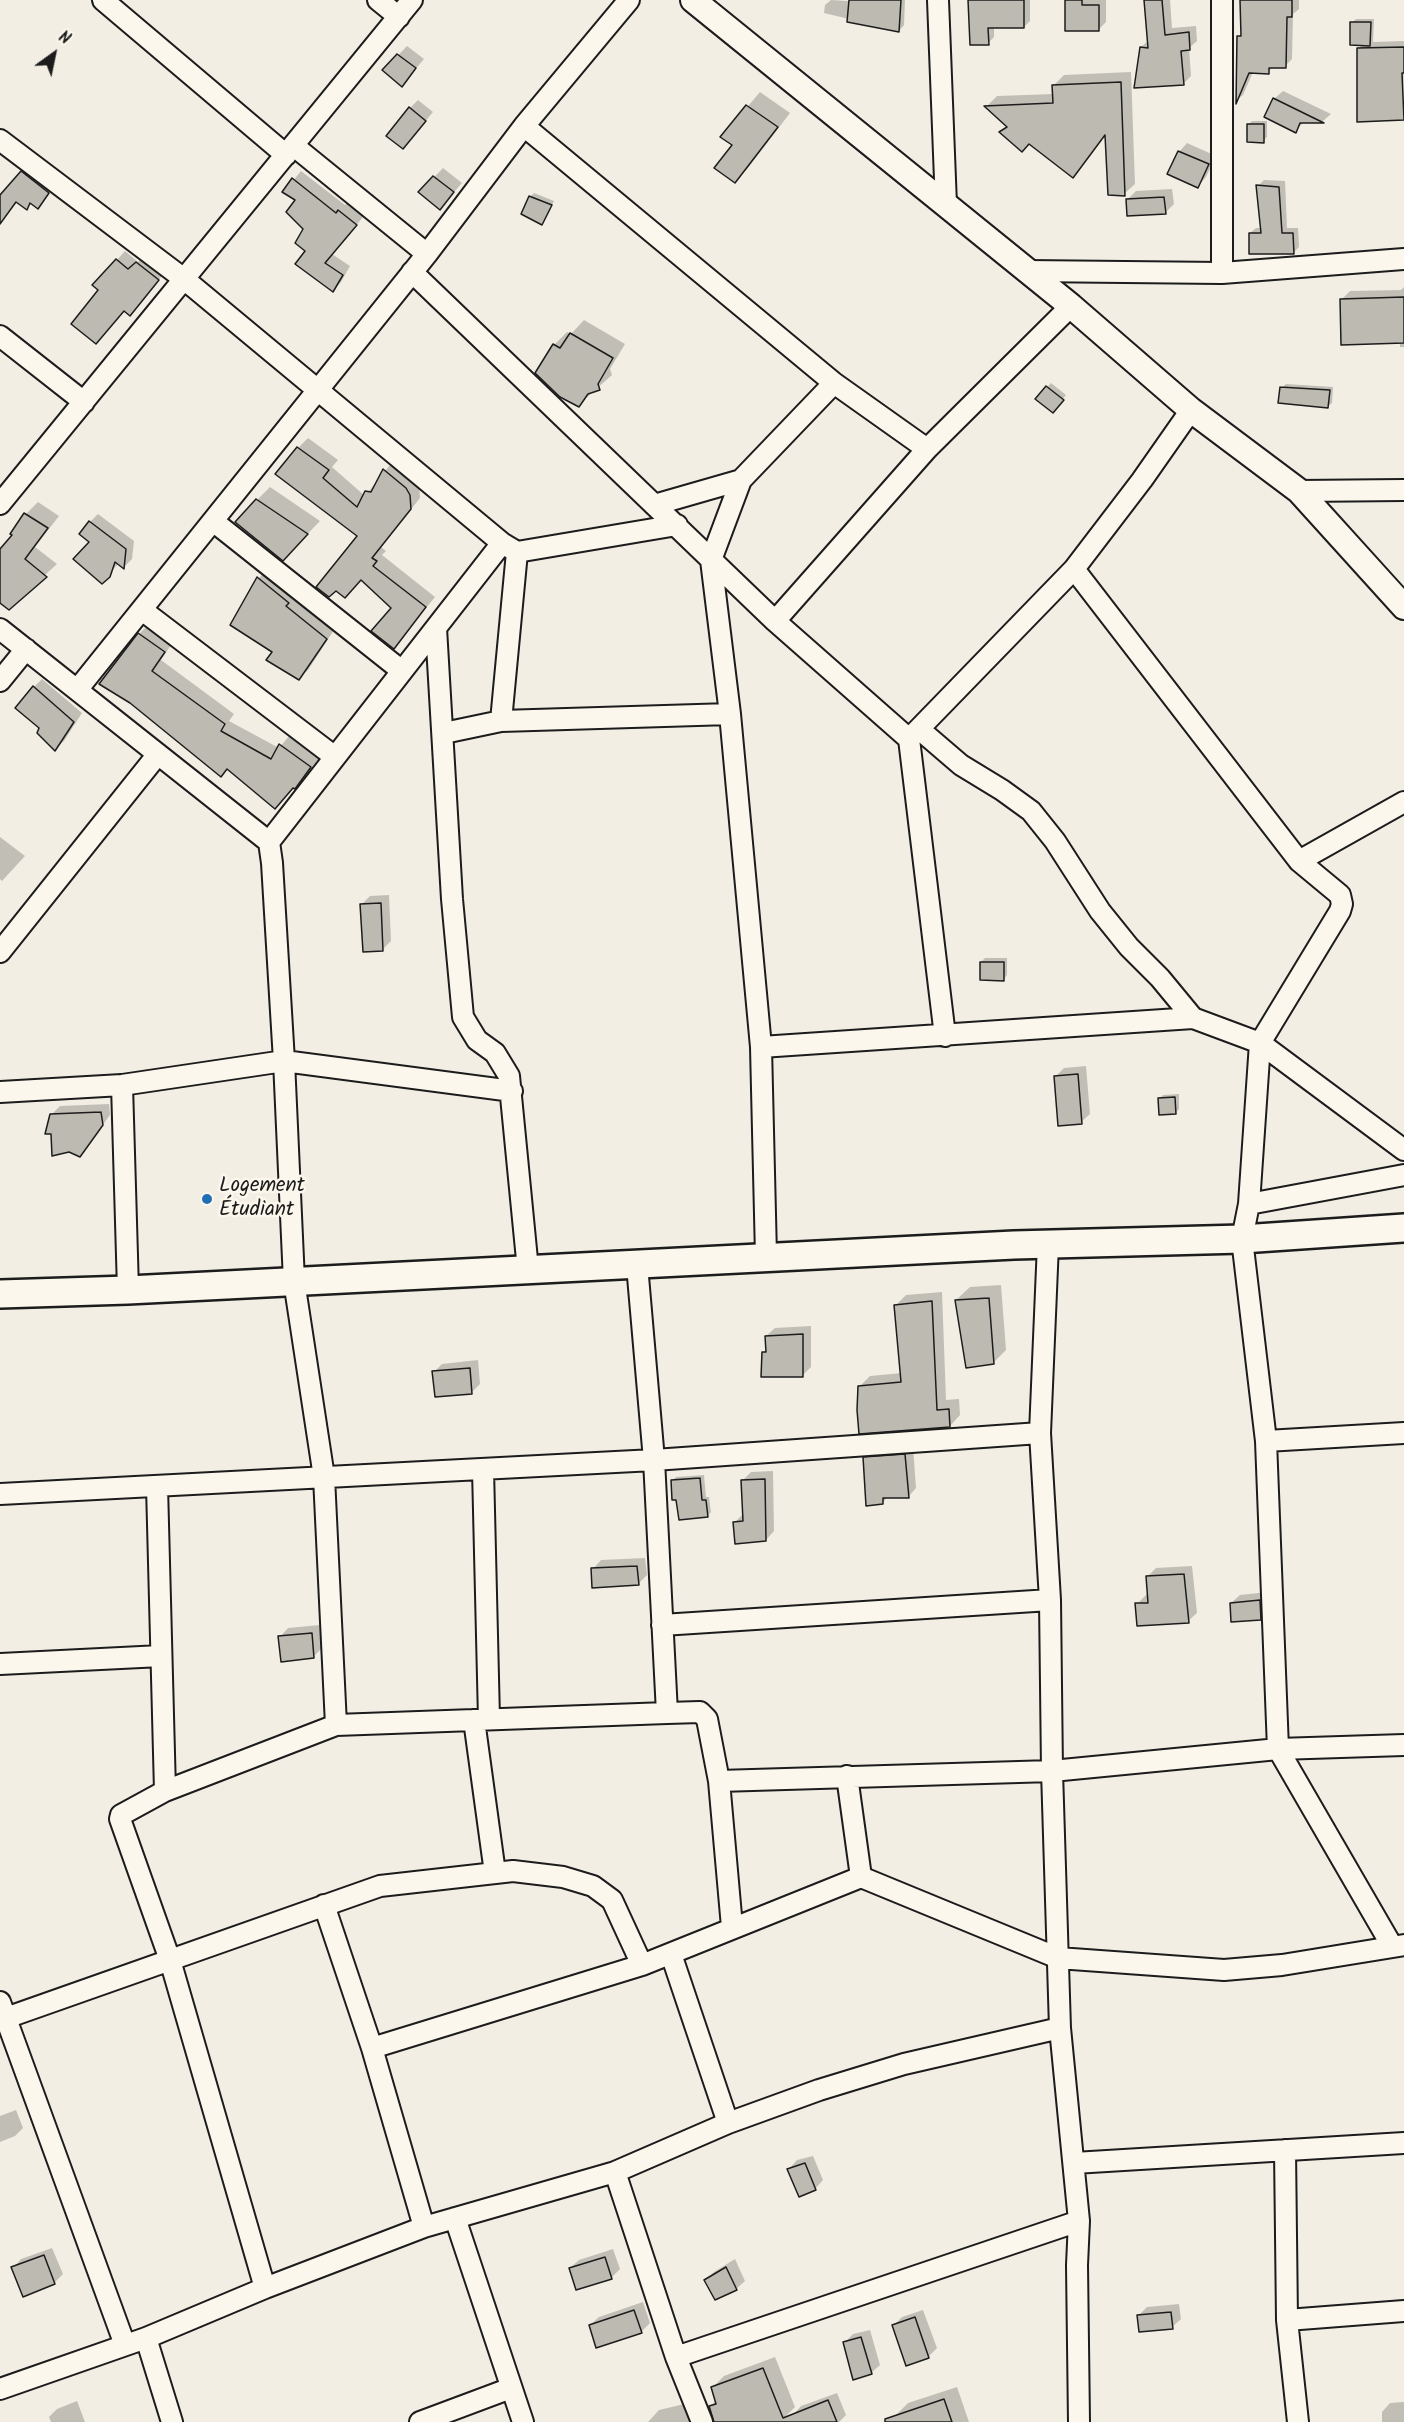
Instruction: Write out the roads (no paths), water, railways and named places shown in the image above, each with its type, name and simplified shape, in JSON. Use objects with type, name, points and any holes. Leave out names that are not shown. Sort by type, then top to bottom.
[{"type":"main road","points":[[0,1294],[128,1290],[637,1265],[766,1256],[1048,1244],[1242,1239],[1404,1228]]},
{"type":"street","points":[[103,0],[290,150],[427,254]]},
{"type":"street","points":[[378,0],[399,17]]},
{"type":"street","points":[[0,504],[412,0]]},
{"type":"street","points":[[78,690],[427,254],[524,126],[629,0]]},
{"type":"street","points":[[693,0],[1071,306],[1191,410],[1299,490],[1404,607]]},
{"type":"street","points":[[938,0],[946,205]]},
{"type":"street","points":[[1222,0],[1222,273]]},
{"type":"street","points":[[524,126],[834,383],[927,449]]},
{"type":"street","points":[[0,140],[184,279],[510,548]]},
{"type":"street","points":[[1027,271],[1222,273],[1404,259]]},
{"type":"street","points":[[412,272],[775,621],[914,734],[1031,811],[1055,841],[1100,911],[1193,1018]]},
{"type":"street","points":[[775,621],[927,449],[1071,306]]},
{"type":"street","points":[[0,336],[84,402]]},
{"type":"street","points":[[766,1256],[761,1047],[730,714],[711,560],[741,480],[834,383]]},
{"type":"street","points":[[945,1036],[914,734],[1074,569],[1142,480],[1191,410]]},
{"type":"street","points":[[654,505],[741,480]]},
{"type":"street","points":[[1299,490],[1404,490]]},
{"type":"street","points":[[213,521],[402,671]]},
{"type":"street","points":[[269,842],[436,628],[510,548],[677,525]]},
{"type":"street","points":[[501,721],[510,548]]},
{"type":"street","points":[[372,2048],[642,1965],[861,1877],[1058,1958],[1224,1971],[1282,1965],[1398,1945],[1278,1749],[1266,1441],[1242,1239],[1249,1204],[1260,1043],[1340,911],[1342,904],[1340,895],[1299,861],[1074,569]]},
{"type":"street","points":[[142,610],[335,757]]},
{"type":"street","points":[[436,628],[452,899],[463,1017],[477,1040],[495,1053],[509,1076],[528,1270]]},
{"type":"street","points":[[0,629],[269,842],[284,1061],[294,1281],[324,1478],[336,1725]]},
{"type":"street","points":[[0,681],[26,649]]},
{"type":"street","points":[[444,733],[501,721],[730,714]]},
{"type":"street","points":[[0,952],[158,754]]},
{"type":"street","points":[[1299,861],[1404,802]]},
{"type":"street","points":[[761,1047],[1193,1018],[1260,1043],[1404,1150]]},
{"type":"street","points":[[0,1092],[122,1085],[284,1061],[512,1091]]},
{"type":"street","points":[[122,1085],[128,1290]]},
{"type":"street","points":[[1249,1204],[1404,1174]]},
{"type":"street","points":[[1048,1244],[1040,1433],[1050,1600],[1052,1771],[1060,2028],[1078,2221],[1079,2422]]},
{"type":"street","points":[[637,1265],[654,1460],[667,1713]]},
{"type":"street","points":[[0,1494],[654,1460],[1040,1433]]},
{"type":"street","points":[[1266,1441],[1404,1433]]},
{"type":"street","points":[[483,1469],[482,1719],[495,1873]]},
{"type":"street","points":[[157,1486],[165,1791]]},
{"type":"street","points":[[662,1625],[1050,1600]]},
{"type":"street","points":[[0,1664],[161,1656]]},
{"type":"street","points":[[265,2288],[170,1960],[120,1819],[124,1812],[165,1791],[336,1725],[700,1712],[707,1719],[719,1781],[732,1927]]},
{"type":"street","points":[[719,1781],[1052,1771],[1278,1749],[1404,1745]]},
{"type":"street","points":[[847,1776],[861,1877]]},
{"type":"street","points":[[125,2345],[2,2013],[170,1960],[380,1886],[513,1871],[563,1877],[593,1886],[612,1900],[642,1965]]},
{"type":"street","points":[[324,1905],[372,2048],[424,2227]]},
{"type":"street","points":[[671,1954],[728,2122]]},
{"type":"street","points":[[0,2389],[146,2338],[265,2288],[424,2227],[615,2172],[728,2122],[819,2090],[904,2064],[1060,2028]]},
{"type":"street","points":[[1074,2163],[1404,2143]]},
{"type":"street","points":[[1285,2150],[1287,2320],[1298,2422]]},
{"type":"street","points":[[615,2172],[676,2357],[702,2422]]},
{"type":"street","points":[[455,2218],[524,2422]]},
{"type":"street","points":[[676,2357],[1078,2221]]},
{"type":"street","points":[[1287,2320],[1404,2310]]},
{"type":"street","points":[[146,2338],[172,2422]]},
{"type":"street","points":[[420,2422],[511,2388]]},
{"type":"place","name":"Logement Étudiant","points":[[207,1199]]}]
